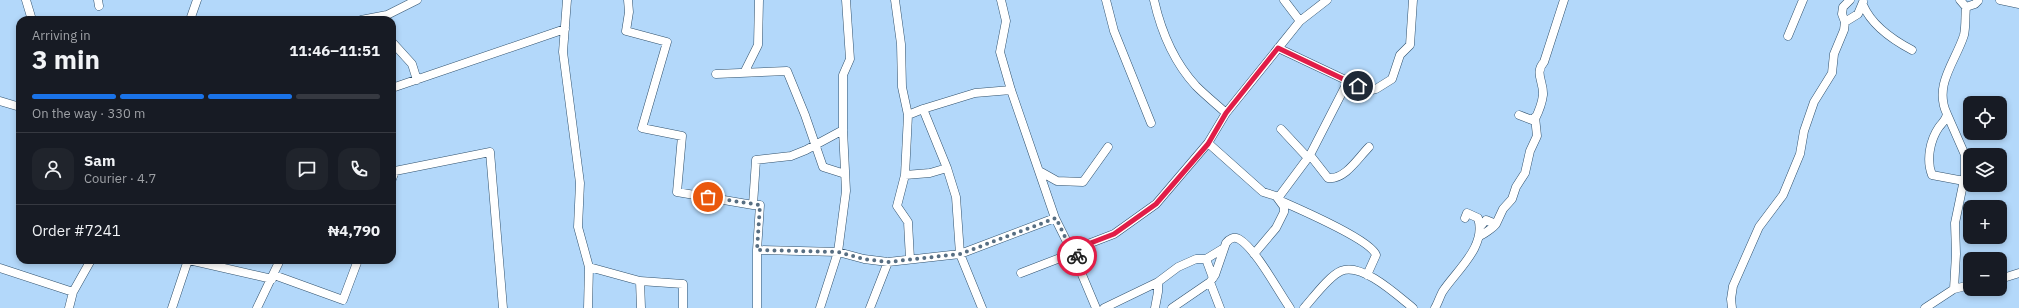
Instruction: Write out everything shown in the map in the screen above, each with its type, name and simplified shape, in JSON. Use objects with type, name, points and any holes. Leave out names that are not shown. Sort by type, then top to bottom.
[{"type":"street","points":[[26,0],[31,16]]},
{"type":"street","points":[[191,16],[197,0]]},
{"type":"street","points":[[382,16],[417,0]]},
{"type":"street","points":[[567,0],[563,52],[580,183],[578,227],[589,266],[588,308]]},
{"type":"street","points":[[628,0],[629,12],[626,31],[667,42],[642,128],[682,136],[677,192],[760,205],[757,250],[757,308]]},
{"type":"street","points":[[745,71],[758,45],[759,0]]},
{"type":"street","points":[[820,308],[838,252],[846,191],[843,130],[844,75],[850,59],[846,0]]},
{"type":"street","points":[[895,0],[901,44],[902,87],[908,115],[905,175],[897,206],[908,222],[910,259]]},
{"type":"street","points":[[1001,0],[1006,21],[1000,52],[1011,90],[1056,218],[1074,255],[1096,308]]},
{"type":"street","points":[[1106,0],[1114,31],[1151,123]]},
{"type":"street","points":[[1154,0],[1168,43],[1179,63],[1196,86],[1226,113]]},
{"type":"street","points":[[1284,0],[1300,21]]},
{"type":"street","points":[[1021,274],[1074,255],[1088,244],[1114,234],[1156,204],[1208,144],[1226,113],[1300,21],[1327,0]]},
{"type":"street","points":[[1278,48],[1369,91],[1376,89],[1392,79],[1400,55],[1410,45],[1413,0]]},
{"type":"street","points":[[1479,236],[1483,235],[1486,231],[1493,229],[1502,209],[1512,199],[1516,187],[1525,173],[1530,151],[1537,136],[1535,119],[1540,109],[1543,94],[1539,74],[1564,0]]},
{"type":"street","points":[[1788,36],[1803,0]]},
{"type":"street","points":[[1732,308],[1731,298],[1733,286],[1759,227],[1783,195],[1800,154],[1804,131],[1814,102],[1832,73],[1834,54],[1844,30],[1845,22],[1842,14],[1843,7],[1850,0]]},
{"type":"street","points":[[1959,0],[1966,7],[1964,34],[1950,62],[1942,95],[1943,104],[1963,150]]},
{"type":"street","points":[[1966,7],[1975,4],[1979,0]]},
{"type":"street","points":[[2000,0],[2019,4]]},
{"type":"street","points":[[1845,22],[1858,14],[1863,3]]},
{"type":"street","points":[[1863,3],[1872,21],[1895,41],[1912,50]]},
{"type":"street","points":[[396,87],[565,29]]},
{"type":"street","points":[[396,46],[412,64],[417,80]]},
{"type":"street","points":[[716,74],[745,71],[787,71],[823,167],[845,174]]},
{"type":"street","points":[[1280,199],[1309,156],[1348,81]]},
{"type":"street","points":[[908,115],[975,93],[1011,90]]},
{"type":"street","points":[[0,101],[16,106]]},
{"type":"street","points":[[923,109],[947,168],[956,197],[960,254],[982,308]]},
{"type":"street","points":[[1947,114],[1946,120],[1936,135],[1928,156],[1930,168],[1932,175],[1963,181]]},
{"type":"street","points":[[1518,115],[1532,120],[1535,117],[1535,119]]},
{"type":"street","points":[[1281,129],[1309,156],[1328,178],[1333,179],[1343,174],[1369,147]]},
{"type":"street","points":[[753,205],[756,160],[791,156],[816,145],[843,130]]},
{"type":"street","points":[[1208,144],[1263,192],[1329,223],[1372,248],[1376,255],[1366,275]]},
{"type":"street","points":[[1041,172],[1057,181],[1083,182],[1108,147]]},
{"type":"street","points":[[396,172],[490,152],[503,308]]},
{"type":"street","points":[[905,175],[947,168]]},
{"type":"street","points":[[1954,289],[1956,254],[1955,223],[1963,186]]},
{"type":"street","points":[[1254,254],[1276,228],[1284,212],[1284,207],[1280,199]]},
{"type":"street","points":[[1435,308],[1442,292],[1467,262],[1479,236],[1480,227],[1478,218],[1467,213],[1465,218]]},
{"type":"street","points":[[757,250],[838,252],[864,259],[888,262],[960,254],[1056,218]]},
{"type":"street","points":[[1480,227],[1486,220],[1496,224]]},
{"type":"street","points":[[1172,308],[1212,280],[1224,248],[1229,239],[1235,238],[1240,239],[1254,254],[1290,308]]},
{"type":"street","points":[[1104,308],[1158,282],[1178,267],[1196,259],[1206,259],[1224,248]]},
{"type":"street","points":[[1206,259],[1220,308]]},
{"type":"street","points":[[870,308],[888,262]]},
{"type":"street","points":[[69,308],[73,292],[89,264]]},
{"type":"street","points":[[172,308],[187,264]]},
{"type":"street","points":[[208,264],[273,277],[342,304],[357,264]]},
{"type":"street","points":[[257,308],[278,264]]},
{"type":"street","points":[[589,266],[640,281],[683,284],[683,308]]},
{"type":"street","points":[[0,268],[73,292]]},
{"type":"street","points":[[1304,308],[1341,271],[1348,269],[1366,275],[1379,282],[1413,308]]},
{"type":"street","points":[[2007,277],[2019,273]]},
{"type":"street","points":[[640,281],[641,308]]},
{"type":"street","points":[[1154,308],[1158,292],[1158,282]]},
{"type":"street","points":[[1925,308],[1954,289],[1963,287]]},
{"type":"way so far","points":[[708,197],[760,205],[757,250],[838,252],[864,259],[888,262],[960,254],[1056,218],[1075,258],[1077,256]]},
{"type":"route","points":[[1077,256],[1088,244],[1114,234],[1156,204],[1208,144],[1226,113],[1278,48],[1358,86]]}]
